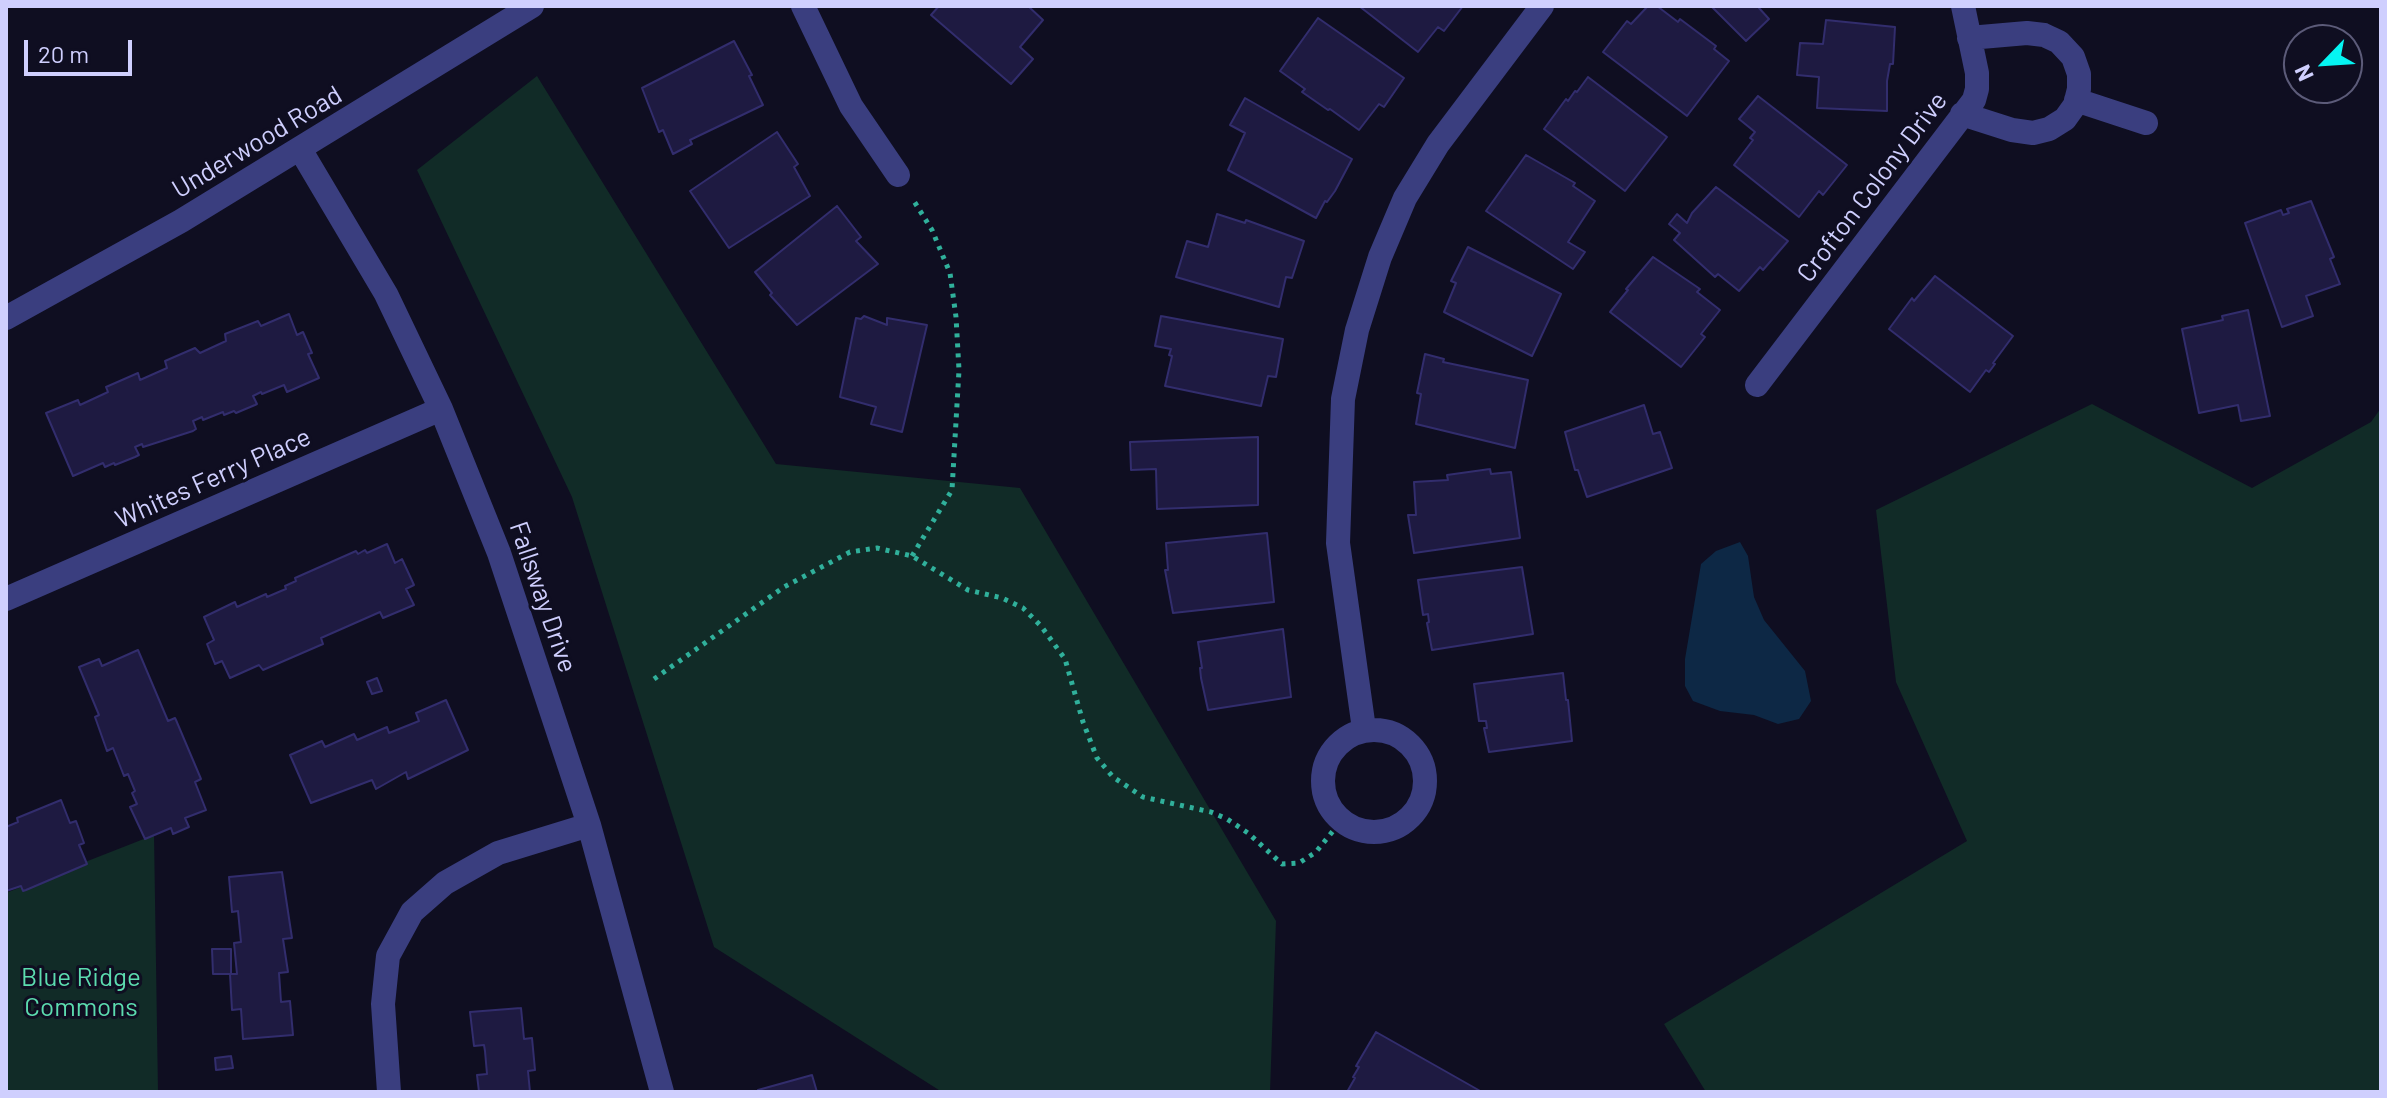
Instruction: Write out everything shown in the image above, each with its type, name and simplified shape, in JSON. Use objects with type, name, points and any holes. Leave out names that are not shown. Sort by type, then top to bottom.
[{"type":"street","name":"Underwood Road","points":[[6,318],[181,221],[532,6]]},
{"type":"street","points":[[803,6],[851,106],[898,175]]},
{"type":"street","points":[[1364,729],[1338,543],[1343,399],[1357,330],[1380,257],[1405,198],[1438,144],[1542,6]]},
{"type":"street","name":"Crofton Colony Drive","points":[[1757,385],[1974,100],[1977,73],[1963,6]]},
{"type":"street","points":[[1962,114],[2012,130],[2033,133],[2049,129],[2065,119],[2079,89],[2079,74],[2073,57],[2059,42],[2044,35],[2027,33],[1969,38]]},
{"type":"street","points":[[2076,100],[2146,123]]},
{"type":"street","name":"Fallsway Drive","points":[[300,149],[386,294],[441,409],[499,553],[589,825],[662,1092]]},
{"type":"street","name":"Whites Ferry Place","points":[[6,599],[441,409]]},
{"type":"street","points":[[1364,729],[1388,731],[1403,738],[1417,752],[1426,776],[1424,797],[1412,817],[1398,827],[1378,833],[1358,830],[1341,821],[1326,801],[1323,772],[1329,754],[1345,737],[1364,729]]},
{"type":"street","points":[[389,1092],[383,1004],[388,956],[412,912],[445,883],[498,853],[589,825]]},
{"type":"path","points":[[898,175],[932,230],[950,273],[959,370],[952,490],[912,556]]},
{"type":"path","points":[[654,679],[784,587],[850,552],[877,548],[912,556],[968,590],[1002,598],[1023,608],[1041,626],[1065,659],[1097,758],[1113,777],[1143,797],[1211,812],[1227,819],[1248,833],[1282,864],[1299,863],[1316,852],[1341,821]]},
{"type":"green space","points":[[537,76],[776,464],[1020,488],[1276,921],[1270,1092],[942,1092],[714,947],[572,497],[417,170]]},
{"type":"green space","points":[[2092,404],[2252,488],[2371,422],[2381,408],[2381,1092],[1706,1092],[1664,1024],[1967,841],[1896,682],[1876,510]]},
{"type":"green space","name":"Blue Ridge Commons","points":[[154,835],[158,1092],[6,1092],[6,893]]},
{"type":"water","points":[[1740,542],[1748,556],[1754,597],[1764,620],[1805,671],[1811,701],[1799,719],[1778,724],[1754,715],[1720,711],[1693,701],[1685,686],[1685,659],[1701,564],[1716,551]]},
{"type":"building","points":[[939,6],[1028,6],[1043,20],[1020,47],[1033,59],[1011,84],[931,15]]},
{"type":"building","points":[[1359,6],[1463,6],[1444,31],[1438,27],[1418,52]]},
{"type":"building","points":[[1648,6],[1657,6],[1678,22],[1680,19],[1716,46],[1714,49],[1729,61],[1687,116],[1603,52],[1627,21],[1631,24]]},
{"type":"building","points":[[1711,6],[1761,6],[1759,8],[1769,19],[1746,41]]},
{"type":"building","points":[[1318,18],[1404,78],[1384,107],[1379,104],[1359,130],[1302,92],[1305,89],[1280,71]]},
{"type":"building","points":[[1826,20],[1895,27],[1893,64],[1890,64],[1887,81],[1887,111],[1817,108],[1819,77],[1797,75],[1800,43],[1823,44]]},
{"type":"building","points":[[734,41],[763,105],[690,140],[692,144],[673,154],[663,130],[659,132],[642,88]]},
{"type":"building","points":[[1588,77],[1667,137],[1625,191],[1544,129],[1566,99],[1568,101],[1577,92]]},
{"type":"building","points":[[1758,96],[1847,165],[1823,195],[1819,191],[1799,217],[1734,165],[1753,140],[1750,138],[1755,132],[1739,119]]},
{"type":"building","points":[[1245,98],[1352,159],[1316,218],[1228,170],[1245,133],[1230,125]]},
{"type":"building","points":[[777,132],[798,164],[794,167],[810,196],[729,248],[690,191]]},
{"type":"building","points":[[1526,155],[1575,183],[1573,186],[1595,201],[1568,242],[1585,252],[1573,269],[1486,211]]},
{"type":"building","points":[[1716,187],[1788,241],[1763,270],[1760,267],[1739,291],[1718,274],[1715,277],[1674,240],[1680,233],[1669,224],[1677,214],[1687,223]]},
{"type":"building","points":[[2311,201],[2334,257],[2330,259],[2340,284],[2306,296],[2313,316],[2282,327],[2245,223],[2281,210],[2283,215],[2289,213],[2287,209]]},
{"type":"building","points":[[837,206],[861,237],[856,241],[878,264],[797,325],[770,295],[772,293],[755,272]]},
{"type":"building","points":[[1217,214],[1245,223],[1246,220],[1304,241],[1292,278],[1286,277],[1279,307],[1176,277],[1187,241],[1208,247]]},
{"type":"building","points":[[1468,247],[1561,294],[1532,356],[1444,312],[1456,283],[1451,281]]},
{"type":"building","points":[[1653,257],[1700,289],[1697,292],[1720,310],[1701,334],[1705,337],[1681,367],[1610,312]]},
{"type":"building","points":[[1935,276],[2013,336],[1989,372],[1986,370],[1970,392],[1889,329],[1912,298],[1914,301]]},
{"type":"building","points":[[2248,310],[2270,416],[2241,421],[2238,405],[2199,413],[2182,329],[2223,320],[2222,316]]},
{"type":"building","points":[[289,314],[297,335],[303,332],[312,353],[308,354],[319,378],[287,392],[284,385],[261,392],[253,396],[255,405],[236,413],[224,415],[223,412],[203,420],[202,417],[193,421],[196,429],[193,431],[143,447],[142,444],[135,447],[139,455],[135,457],[105,467],[103,463],[73,476],[46,413],[78,400],[80,405],[108,392],[106,387],[138,373],[140,380],[167,368],[165,361],[195,348],[200,353],[226,341],[225,334],[258,321],[261,326]]},
{"type":"building","points":[[864,316],[887,325],[887,318],[927,325],[902,432],[871,424],[876,407],[840,397],[856,318]]},
{"type":"building","points":[[1161,316],[1283,339],[1276,377],[1268,376],[1261,406],[1165,386],[1172,356],[1169,355],[1171,349],[1155,346]]},
{"type":"building","points":[[1425,354],[1444,359],[1443,362],[1528,380],[1515,448],[1416,424],[1421,394],[1417,393]]},
{"type":"building","points":[[1644,405],[1653,434],[1660,432],[1672,468],[1587,497],[1578,470],[1575,470],[1565,432]]},
{"type":"building","points":[[1258,437],[1258,505],[1157,509],[1156,469],[1131,470],[1130,442]]},
{"type":"building","points":[[1490,469],[1491,474],[1511,472],[1520,538],[1414,553],[1408,515],[1416,515],[1414,482],[1448,480],[1447,475]]},
{"type":"building","points":[[1267,533],[1274,602],[1173,613],[1165,570],[1168,570],[1166,543]]},
{"type":"building","points":[[387,544],[395,563],[402,559],[414,585],[406,589],[414,605],[383,618],[380,612],[321,638],[323,644],[263,670],[259,665],[230,678],[222,661],[215,664],[207,644],[214,640],[204,617],[235,602],[237,607],[286,589],[285,586],[296,581],[295,578],[356,551],[358,554],[365,550],[367,553]]},
{"type":"building","points":[[1522,567],[1533,634],[1432,650],[1428,614],[1423,615],[1418,580]]},
{"type":"building","points":[[1283,629],[1291,697],[1208,710],[1198,642]]},
{"type":"building","points":[[138,650],[168,721],[176,720],[201,779],[195,782],[206,810],[185,818],[189,827],[173,834],[171,828],[145,839],[130,807],[137,804],[132,793],[135,791],[128,774],[124,776],[113,748],[107,751],[95,717],[99,715],[79,667],[99,659],[102,666]]},
{"type":"building","points":[[1563,673],[1572,741],[1489,752],[1484,728],[1487,728],[1486,721],[1479,721],[1474,684]]},
{"type":"building","points":[[377,678],[382,691],[372,694],[367,682]]},
{"type":"building","points":[[446,700],[468,750],[408,779],[406,772],[376,789],[372,780],[311,803],[290,755],[322,741],[325,747],[354,734],[357,740],[387,727],[389,733],[419,721],[416,713]]},
{"type":"building","points":[[61,800],[70,823],[76,821],[84,843],[79,845],[87,864],[23,891],[21,886],[6,891],[6,827],[18,822],[17,818]]},
{"type":"building","points":[[282,872],[292,938],[283,939],[288,972],[279,973],[281,1002],[290,1001],[293,1035],[243,1039],[241,1009],[232,1010],[230,974],[237,974],[234,943],[241,942],[238,911],[232,912],[229,877]]},
{"type":"building","points":[[212,949],[231,949],[231,974],[213,974]]},
{"type":"building","points":[[521,1008],[524,1039],[532,1038],[535,1070],[528,1071],[530,1092],[479,1092],[477,1075],[487,1074],[485,1051],[484,1045],[474,1046],[470,1012]]},
{"type":"building","points":[[1376,1032],[1482,1092],[1347,1092],[1359,1067],[1356,1066]]},
{"type":"building","points":[[231,1056],[233,1068],[216,1070],[215,1058]]},
{"type":"building","points":[[812,1075],[817,1092],[758,1090]]}]
